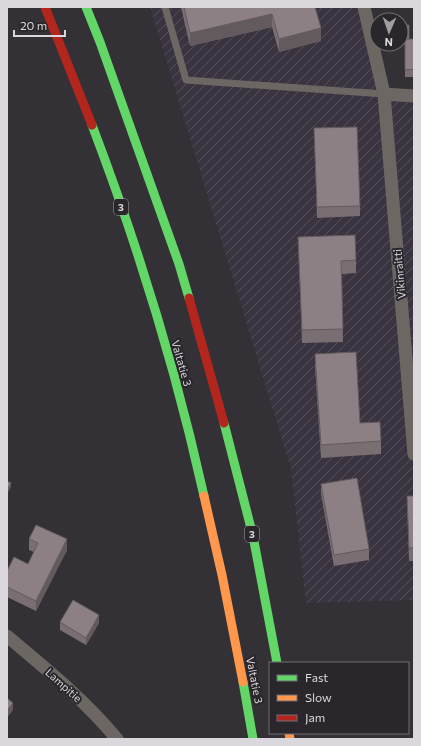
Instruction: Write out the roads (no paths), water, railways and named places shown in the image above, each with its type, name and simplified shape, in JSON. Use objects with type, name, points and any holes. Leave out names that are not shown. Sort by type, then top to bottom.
[{"type":"highway","name":"Valtatie 3","points":[[45,7],[64,52],[115,188],[144,272],[184,412],[215,541],[253,739]]},
{"type":"highway","name":"3","points":[[86,7],[106,56],[179,264],[220,406],[253,536],[277,662]]},
{"type":"street","name":"Vikinraitti","points":[[364,7],[384,94],[414,454]]},
{"type":"street","points":[[384,94],[414,96]]},
{"type":"street","name":"Lampitie","points":[[7,636],[60,681],[102,721],[117,739]]},
{"type":"lane","points":[[165,7],[186,80],[384,94]]}]
